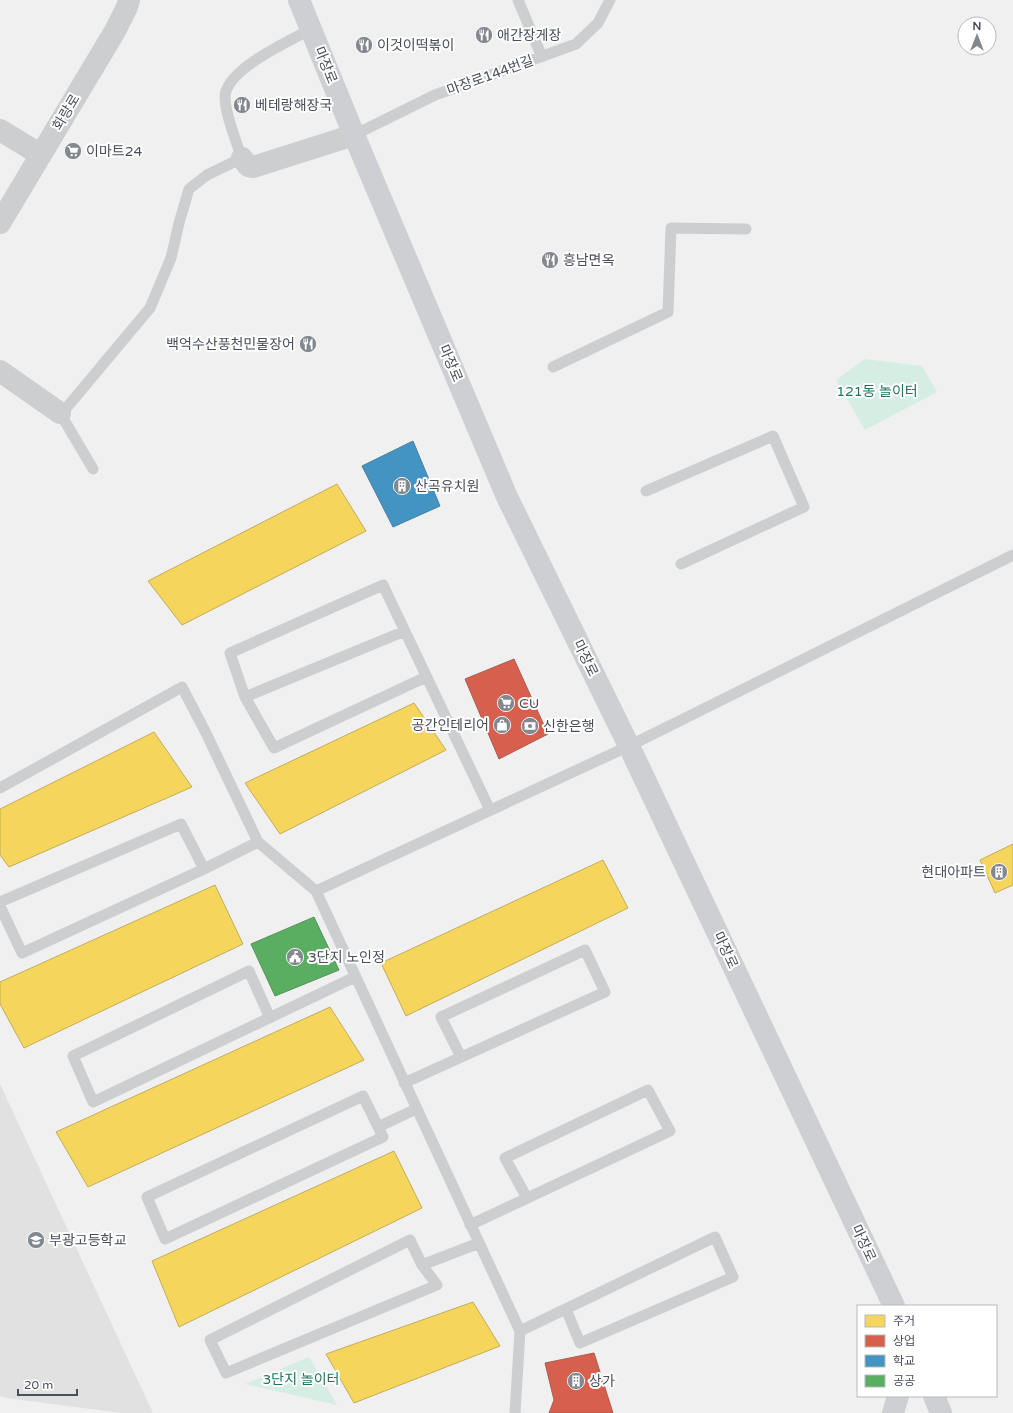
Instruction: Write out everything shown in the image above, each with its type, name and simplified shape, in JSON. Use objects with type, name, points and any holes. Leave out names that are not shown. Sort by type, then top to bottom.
[{"type":"main road","name":"마장로","points":[[300,0],[354,135],[507,497],[629,746],[894,1305]]},
{"type":"main road","points":[[893,1413],[898,1397]]},
{"type":"main road","points":[[934,1397],[941,1413]]},
{"type":"street","name":"화랑로","points":[[0,223],[115,31],[129,0]]},
{"type":"street","points":[[0,130],[41,155]]},
{"type":"street","points":[[242,158],[248,166],[253,167],[354,135]]},
{"type":"street","points":[[0,371],[60,413]]},
{"type":"lane","points":[[518,0],[542,57]]},
{"type":"lane","name":"마장로144번길","points":[[354,135],[435,95],[576,44],[598,24],[610,0]]},
{"type":"lane","points":[[93,469],[60,413],[68,406],[150,308],[171,258],[189,188],[207,175],[242,158],[229,121],[225,91],[235,76],[256,59],[311,29]]},
{"type":"lane","points":[[553,367],[668,312],[671,228],[746,229]]},
{"type":"lane","points":[[646,491],[773,436],[804,506],[681,564]]},
{"type":"lane","points":[[316,891],[629,746],[1013,555]]},
{"type":"lane","points":[[426,676],[274,748],[246,696],[230,653],[383,585],[490,810]]},
{"type":"lane","points":[[246,696],[405,631]]},
{"type":"lane","points":[[0,788],[182,687],[206,731],[258,842],[316,891],[520,1331],[515,1413]]},
{"type":"lane","points":[[0,902],[181,824],[204,869]]},
{"type":"lane","points":[[0,906],[22,953],[204,869],[258,842]]},
{"type":"lane","points":[[404,1083],[605,992],[585,950],[441,1017],[461,1057]]},
{"type":"lane","points":[[270,1018],[249,971],[73,1056],[93,1102],[270,1018],[355,977]]},
{"type":"lane","points":[[470,1224],[527,1198],[670,1131],[648,1090],[505,1158],[527,1198]]},
{"type":"lane","points":[[363,1096],[378,1127],[383,1137],[165,1239],[147,1197],[363,1096]]},
{"type":"lane","points":[[378,1127],[416,1109]]},
{"type":"lane","points":[[520,1331],[715,1237],[733,1277],[580,1343],[566,1309]]},
{"type":"lane","points":[[410,1240],[422,1265],[437,1285],[226,1373],[210,1340],[410,1240]]},
{"type":"lane","points":[[422,1265],[479,1243]]},
{"type":"shaded area","name":"부광고등학교","points":[[0,1084],[153,1413],[121,1413],[0,1396]]},
{"type":"green space","name":"121동 놀이터","points":[[865,359],[922,366],[937,392],[865,430],[836,380]]},
{"type":"green space","name":"3단지 놀이터","points":[[309,1357],[337,1405],[245,1384]]},
{"type":"building: 주거","points":[[337,484],[366,531],[182,625],[148,581]]},
{"type":"building: 주거","points":[[414,703],[446,750],[280,834],[245,783]]},
{"type":"building: 주거","points":[[154,732],[192,787],[9,867],[0,855],[0,809]]},
{"type":"building: 주거","name":"현대아파트","points":[[1013,844],[1013,885],[995,893],[980,860]]},
{"type":"building: 주거","points":[[603,860],[628,908],[406,1016],[381,963]]},
{"type":"building: 주거","points":[[215,885],[243,944],[24,1048],[0,1004],[0,982]]},
{"type":"building: 주거","points":[[330,1007],[364,1060],[88,1187],[56,1132]]},
{"type":"building: 주거","points":[[394,1151],[422,1208],[179,1327],[152,1261]]},
{"type":"building: 주거","points":[[473,1302],[500,1346],[354,1403],[326,1354]]},
{"type":"building: 상업","points":[[514,659],[548,734],[499,759],[465,679]]},
{"type":"building: 상업","name":"상가","points":[[594,1353],[613,1413],[549,1413],[554,1400],[545,1363]]},
{"type":"building: 학교","name":"산곡유치원","points":[[413,441],[440,506],[393,527],[362,466]]},
{"type":"building: 공공","name":"3단지 노인정","points":[[314,917],[339,970],[275,996],[251,944]]},
{"type":"place","name":"애간장게장","points":[[484,35]]},
{"type":"place","name":"이것이떡볶이","points":[[364,45]]},
{"type":"place","name":"베테랑해장국","points":[[242,105]]},
{"type":"place","name":"이마트24","points":[[73,151]]},
{"type":"place","name":"흥남면옥","points":[[550,260]]},
{"type":"place","name":"백억수산풍천민물장어","points":[[308,344]]},
{"type":"place","name":"산곡유치원","points":[[402,486]]},
{"type":"place","name":"CU","points":[[506,703]]},
{"type":"place","name":"공간인테리어","points":[[502,725]]},
{"type":"place","name":"신한은행","points":[[530,726]]},
{"type":"place","name":"현대아파트","points":[[999,872]]},
{"type":"place","name":"3단지 노인정","points":[[295,957]]},
{"type":"place","name":"부광고등학교","points":[[36,1240]]},
{"type":"place","name":"상가","points":[[576,1381]]}]
